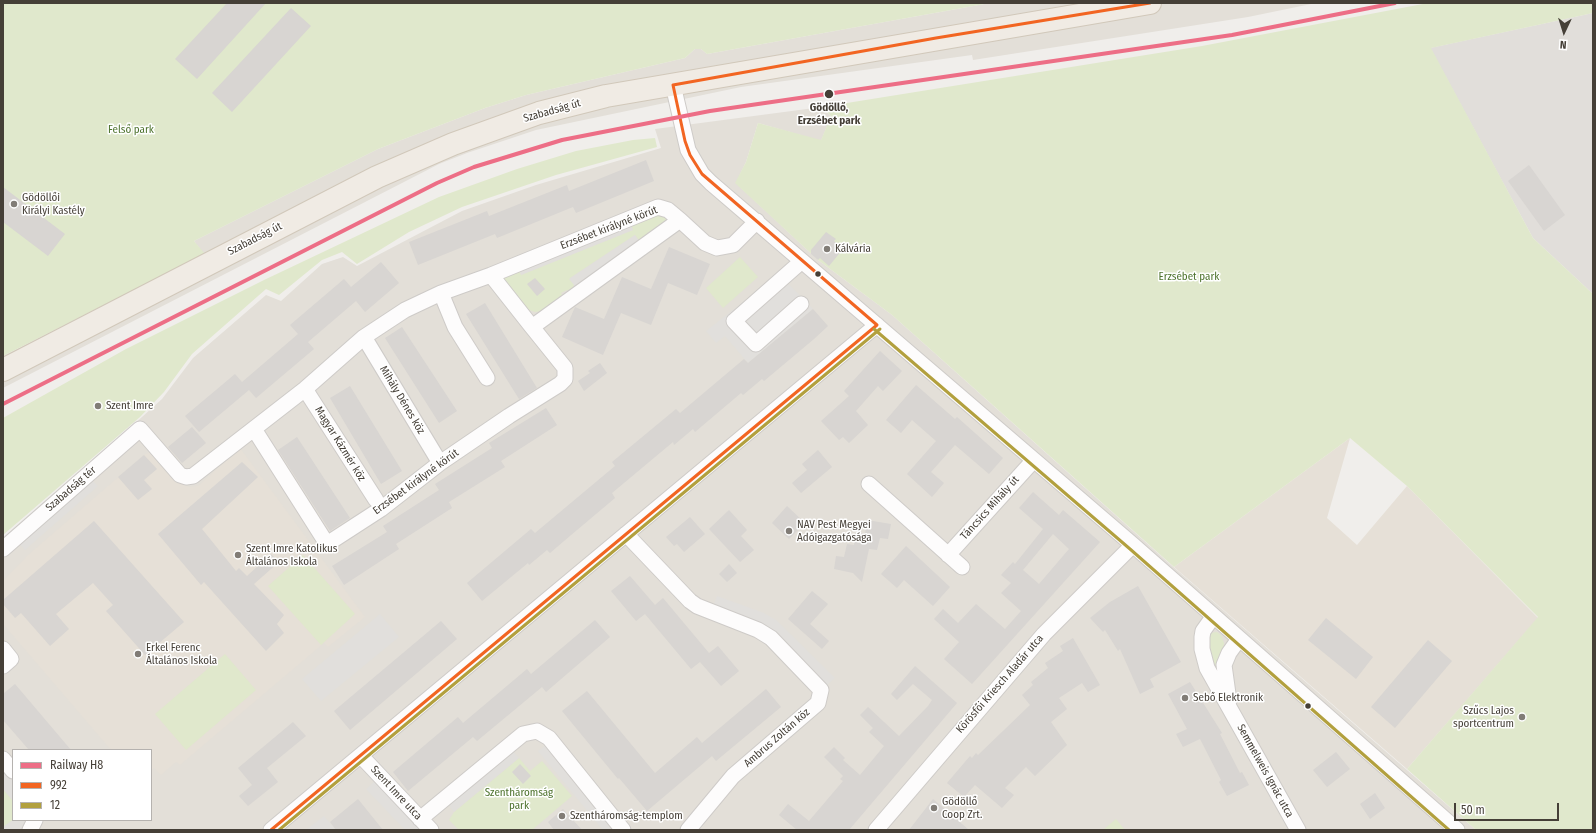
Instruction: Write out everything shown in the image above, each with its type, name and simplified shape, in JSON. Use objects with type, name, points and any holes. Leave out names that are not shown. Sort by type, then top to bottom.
[{"type":"main road","name":"Szabadság út","points":[[3,370],[164,285],[377,177],[416,159],[539,113],[606,96],[936,38],[1150,3]]},
{"type":"street","points":[[673,85],[685,141],[693,160],[702,174],[711,183],[757,221],[1033,461],[1133,545],[1213,617],[1457,830]]},
{"type":"street","name":"Erzsébet királyné körút","points":[[140,429],[180,475],[186,477],[193,476],[305,389],[364,337],[405,310],[441,293],[491,275],[652,209],[665,208],[705,243],[712,247],[723,248],[733,245],[757,221]]},
{"type":"street","name":"Erzsébet királyné körút","points":[[532,327],[680,220]]},
{"type":"street","points":[[801,304],[756,344],[734,321],[802,261]]},
{"type":"street","name":"Erzsébet királyné körút","points":[[254,429],[327,544],[381,509],[440,463],[509,416],[560,384],[565,379],[565,368],[491,275]]},
{"type":"street","points":[[441,293],[455,327],[487,378]]},
{"type":"street","points":[[271,830],[877,325]]},
{"type":"street","name":"Mihály Dénes köz","points":[[364,337],[440,463]]},
{"type":"street","name":"Magyar Kázmér köz","points":[[305,389],[376,500]]},
{"type":"street","name":"Szabadság tér","points":[[3,549],[140,429]]},
{"type":"street","name":"Táncsics Mihály út","points":[[948,555],[1033,461]]},
{"type":"street","points":[[868,484],[962,567]]},
{"type":"street","name":"Ambrus Zoltán köz","points":[[626,534],[690,601],[697,606],[758,630],[770,638],[821,690],[818,703],[733,776],[688,830]]},
{"type":"street","name":"Körösfői Kriesch Aladár utca","points":[[876,830],[1044,634],[1133,545]]},
{"type":"street","name":"Semmelweis Ignác utca","points":[[1213,617],[1203,631],[1202,649],[1207,668],[1298,830]]},
{"type":"street","name":"Semmelweis Ignác utca","points":[[1231,712],[1224,665],[1229,653],[1239,639]]},
{"type":"street","points":[[3,649],[11,659],[3,666]]},
{"type":"street","points":[[420,819],[524,734],[537,731],[549,738],[623,830]]},
{"type":"street","name":"Szent Imre utca","points":[[361,756],[431,830]]},
{"type":"street","points":[[3,759],[12,770]]},
{"type":"street","points":[[30,830],[34,821]]},
{"type":"shaded area","points":[[990,3],[1316,3],[1248,17],[973,60],[972,55],[741,87],[536,130],[439,164],[3,388],[3,356],[204,255],[194,241],[378,149],[485,108],[526,95],[685,58],[695,49],[701,49],[707,54]]},
{"type":"shaded area","points":[[1593,13],[1593,294],[1533,238],[1430,48]]},
{"type":"shaded area","points":[[822,107],[831,116],[821,141],[758,123],[746,162],[736,183],[818,260],[892,315],[1170,564],[1476,830],[3,830],[3,542],[162,399],[193,358],[266,295],[281,301],[322,264],[343,257],[357,266],[462,211],[536,185],[661,148],[655,129]]},
{"type":"shaded area","points":[[628,218],[633,230],[521,275],[517,264]]},
{"type":"shaded area","points":[[635,235],[643,247],[580,292],[569,279]]},
{"type":"shaded area","points":[[779,274],[813,309],[748,363],[725,336],[716,343],[706,331]]},
{"type":"shaded area","points":[[1350,438],[1327,518],[1357,545],[1407,486],[1538,618],[1407,769],[1174,567]]},
{"type":"shaded area","points":[[240,448],[365,617],[328,647],[324,643],[180,765],[176,762],[161,775],[154,768],[152,769],[152,749],[110,749],[3,624],[3,581],[28,555],[144,455],[150,452],[161,466],[180,483],[189,487],[198,486]]},
{"type":"shaded area","points":[[87,475],[98,486],[25,550],[15,539]]},
{"type":"shaded area","points":[[717,596],[764,613],[776,620],[835,678],[821,690],[782,649],[711,612]]},
{"type":"shaded area","points":[[380,614],[399,637],[321,701],[302,679]]},
{"type":"shaded area","points":[[546,745],[616,830],[603,830],[538,751]]},
{"type":"shaded area","points":[[512,750],[519,758],[454,812],[447,803]]},
{"type":"shaded area","points":[[3,759],[12,770],[12,800],[3,789]]},
{"type":"shaded area","points":[[375,781],[422,830],[405,830],[366,789]]},
{"type":"shaded area","points":[[324,816],[336,830],[306,830]]},
{"type":"shaded area","points":[[12,821],[34,821],[30,830],[3,830],[3,827]]},
{"type":"green space","name":"Felső park","points":[[3,3],[990,3],[707,54],[701,49],[695,49],[685,58],[526,95],[485,108],[378,149],[194,241],[205,254],[3,356]]},
{"type":"green space","name":"Erzsébet park","points":[[1428,3],[1593,3],[1593,13],[1431,48],[1533,238],[1593,294],[1593,830],[1476,830],[1407,769],[1538,617],[1407,486],[1350,438],[1174,567],[892,315],[818,260],[735,183],[746,162],[758,123],[821,140],[831,116],[822,107],[1202,46]]},
{"type":"green space","points":[[655,138],[657,147],[556,175],[462,207],[409,232],[357,264],[342,252],[322,260],[279,295],[266,289],[192,354],[164,392],[140,417],[3,535],[3,418],[126,349],[264,280],[439,197],[517,169],[576,151],[633,140]]},
{"type":"green space","points":[[656,213],[666,217],[668,220],[654,233],[653,230],[647,233],[649,236],[640,242],[635,235],[570,278],[574,285],[573,288],[569,292],[567,290],[561,293],[563,296],[542,311],[535,312],[529,310],[504,283],[504,278],[519,269],[521,275],[633,230],[630,224]]},
{"type":"green space","points":[[740,257],[758,277],[723,308],[706,288]]},
{"type":"green space","points":[[303,555],[355,614],[321,645],[268,586]]},
{"type":"green space","points":[[1217,632],[1221,635],[1224,643],[1219,676],[1211,662],[1207,636],[1210,633]]},
{"type":"green space","points":[[225,654],[256,690],[186,750],[155,714]]},
{"type":"green space","name":"Szentháromság park","points":[[519,758],[530,771],[542,761],[572,796],[532,830],[459,830],[449,820],[454,812]]},
{"type":"green space","points":[[3,789],[12,800],[12,821],[3,827]]},
{"type":"green space","points":[[1116,819],[1125,830],[1103,830]]},
{"type":"building","points":[[227,3],[266,3],[197,79],[175,59]]},
{"type":"building","points":[[291,8],[311,26],[232,112],[212,93]]},
{"type":"building","points":[[646,160],[654,181],[576,213],[573,207],[497,238],[495,234],[418,265],[409,242],[487,211],[489,216],[567,185],[569,191]]},
{"type":"building","points":[[1529,165],[1565,215],[1544,231],[1508,181]]},
{"type":"building","name":"Gödöllői Királyi Kastély","points":[[3,187],[65,234],[48,256],[3,222]]},
{"type":"building","name":"Kálvária","points":[[826,232],[836,239],[834,241],[843,249],[829,266],[820,258],[818,260],[811,254],[811,250]]},
{"type":"building","points":[[669,247],[710,264],[697,295],[668,283],[651,325],[621,313],[603,355],[562,337],[575,307],[604,319],[622,277],[651,289]]},
{"type":"building","points":[[381,262],[399,283],[365,312],[356,301],[308,342],[314,349],[256,398],[249,390],[199,432],[185,416],[235,374],[242,382],[298,334],[290,325],[344,279],[351,287]]},
{"type":"building","points":[[535,278],[545,289],[537,296],[527,284]]},
{"type":"building","points":[[485,303],[537,388],[519,399],[466,314]]},
{"type":"building","points":[[813,309],[828,326],[814,339],[764,381],[762,379],[743,395],[741,393],[695,432],[693,429],[674,445],[673,442],[612,493],[615,498],[550,553],[547,550],[529,565],[528,563],[482,601],[467,583],[531,529],[535,533],[615,466],[612,462],[676,409],[680,413],[744,359],[748,363]]},
{"type":"building","points":[[402,327],[457,411],[439,423],[385,338]]},
{"type":"building","points":[[880,351],[902,371],[883,391],[878,386],[856,411],[868,425],[849,443],[843,437],[839,440],[821,421],[849,396],[844,391]]},
{"type":"building","points":[[600,363],[607,373],[584,391],[578,381],[590,373],[588,371]]},
{"type":"building","points":[[916,385],[955,419],[957,417],[1003,458],[989,474],[955,445],[931,472],[944,483],[932,497],[907,474],[936,441],[912,420],[901,433],[886,420]]},
{"type":"building","points":[[350,386],[402,471],[381,484],[330,398]]},
{"type":"building","points":[[546,408],[557,425],[501,461],[505,467],[449,502],[452,508],[396,544],[399,549],[344,585],[332,566],[387,532],[383,526],[439,490],[435,484],[492,448],[489,443]]},
{"type":"building","points":[[192,427],[206,443],[182,463],[168,447]]},
{"type":"building","points":[[297,437],[350,518],[330,531],[278,450]]},
{"type":"building","points":[[818,450],[832,467],[801,493],[792,483],[807,470],[802,464]]},
{"type":"building","points":[[144,455],[157,469],[144,480],[152,489],[138,500],[118,477]]},
{"type":"building","points":[[242,462],[258,477],[202,529],[236,571],[239,568],[247,576],[271,554],[279,562],[254,584],[284,615],[277,624],[284,633],[266,651],[204,582],[201,585],[158,534]]},
{"type":"building","points":[[1033,492],[1059,515],[1063,510],[1100,542],[972,684],[944,659],[959,642],[934,619],[943,609],[958,623],[976,604],[1005,629],[1021,611],[1001,593],[1011,583],[1001,575],[1013,562],[1015,564],[1043,529],[1019,508]],"holes":[[[1053,534],[1069,549],[1039,584],[1023,570]]]},
{"type":"building","name":"NAV Pest Megyei Adóigazgatósága","points":[[787,506],[805,523],[789,539],[772,523]]},
{"type":"building","points":[[729,510],[747,530],[741,536],[754,550],[740,562],[709,529]]},
{"type":"building","points":[[690,517],[705,534],[684,552],[677,544],[674,546],[666,537]]},
{"type":"building","points":[[867,520],[891,524],[888,539],[880,538],[877,550],[869,549],[862,582],[853,573],[834,569],[836,556],[844,557],[847,544],[854,545],[856,532],[865,534]]},
{"type":"building","points":[[94,521],[184,622],[145,655],[106,611],[113,605],[93,583],[56,614],[69,629],[50,646],[21,613],[15,618],[3,604],[3,600]]},
{"type":"building","points":[[906,546],[950,587],[933,606],[904,580],[897,588],[881,574]]},
{"type":"building","points":[[729,564],[737,573],[727,582],[719,574]]},
{"type":"building","points":[[630,576],[655,605],[663,598],[709,653],[718,646],[739,671],[721,686],[700,662],[691,669],[645,614],[636,621],[611,591]]},
{"type":"building","points":[[1138,586],[1181,662],[1150,679],[1154,687],[1140,694],[1120,649],[1118,651],[1105,630],[1103,632],[1090,618],[1110,602]]},
{"type":"building","points":[[812,591],[828,604],[810,624],[829,641],[822,649],[788,619]]},
{"type":"building","points":[[1326,618],[1373,657],[1356,679],[1308,640]]},
{"type":"building","points":[[595,620],[610,637],[546,692],[542,687],[477,741],[473,737],[408,791],[393,772],[458,717],[463,723],[527,669],[531,674]]},
{"type":"building","points":[[441,621],[457,639],[350,730],[334,711]]},
{"type":"building","points":[[1073,638],[1100,685],[1088,692],[1082,683],[1059,698],[1067,709],[1051,722],[1067,745],[1035,776],[1026,767],[1005,788],[1014,795],[1002,808],[975,785],[964,797],[947,783],[970,756],[972,758],[976,753],[978,755],[1030,705],[1022,695],[1033,685],[1031,682],[1048,668],[1045,663],[1063,651],[1060,646]]},
{"type":"building","points":[[1428,640],[1452,661],[1395,728],[1371,707]]},
{"type":"building","points":[[915,666],[957,703],[849,830],[797,830],[779,815],[788,804],[809,821],[843,781],[840,779],[843,776],[824,757],[834,747],[845,758],[843,760],[860,775],[884,746],[869,732],[873,728],[860,715],[868,707],[899,736],[928,706],[932,700],[913,684],[897,700],[891,694]]},
{"type":"building","points":[[1190,682],[1222,733],[1220,734],[1240,773],[1242,772],[1249,785],[1227,796],[1219,782],[1221,780],[1200,739],[1183,747],[1176,734],[1187,729],[1168,694]]},
{"type":"building","points":[[15,684],[70,749],[28,749],[3,720],[3,694]]},
{"type":"building","points":[[766,689],[781,707],[716,761],[712,756],[647,811],[619,778],[618,779],[562,711],[587,691],[655,773],[697,737],[702,743]]},
{"type":"building","points":[[293,722],[306,736],[267,768],[278,782],[248,806],[239,796],[252,785],[238,768]]},
{"type":"building","points":[[1336,752],[1350,769],[1327,787],[1313,770]]},
{"type":"building","points":[[520,764],[531,776],[523,784],[512,772]]},
{"type":"building","points":[[1375,793],[1385,808],[1370,819],[1360,804]]},
{"type":"building","points":[[358,799],[383,830],[336,830],[330,822]]},
{"type":"building","name":"Gödöllő Coop Zrt.","points":[[933,799],[969,830],[909,830]]},
{"type":"building","name":"Szentháromság-templom","points":[[563,809],[582,830],[554,830],[548,822]]},
{"type":"rail line","name":"H8","points":[[3,404],[437,183],[474,167],[562,140],[710,111],[1232,35],[1395,3]]},
{"type":"transit line","name":"992","points":[[673,85],[936,38],[1150,3]]},
{"type":"transit line","name":"992","points":[[673,85],[685,141],[690,155],[702,174],[877,325]]},
{"type":"transit line","name":"992","points":[[271,830],[877,325]]},
{"type":"transit line","name":"12","points":[[874,329],[1130,549],[1449,830]]},
{"type":"transit line","name":"12","points":[[279,830],[880,329]]},
{"type":"place","name":"Gödöllő, Erzsébet park","points":[[829,94]]},
{"type":"place","name":"Gödöllői Királyi Kastély","points":[[14,204]]},
{"type":"place","name":"Kálvária","points":[[827,249]]},
{"type":"place","name":"Szent Imre","points":[[98,406]]},
{"type":"place","name":"NAV Pest Megyei Adóigazgatósága","points":[[789,531]]},
{"type":"place","name":"Szent Imre Katolikus Általános Iskola","points":[[238,555]]},
{"type":"place","name":"Erkel Ferenc Általános Iskola","points":[[138,654]]},
{"type":"place","name":"Sebő Elektronik","points":[[1185,698]]},
{"type":"place","name":"Szűcs Lajos sportcentrum","points":[[1522,717]]},
{"type":"place","name":"Gödöllő Coop Zrt.","points":[[934,808]]},
{"type":"place","name":"Szentháromság-templom","points":[[562,816]]}]
